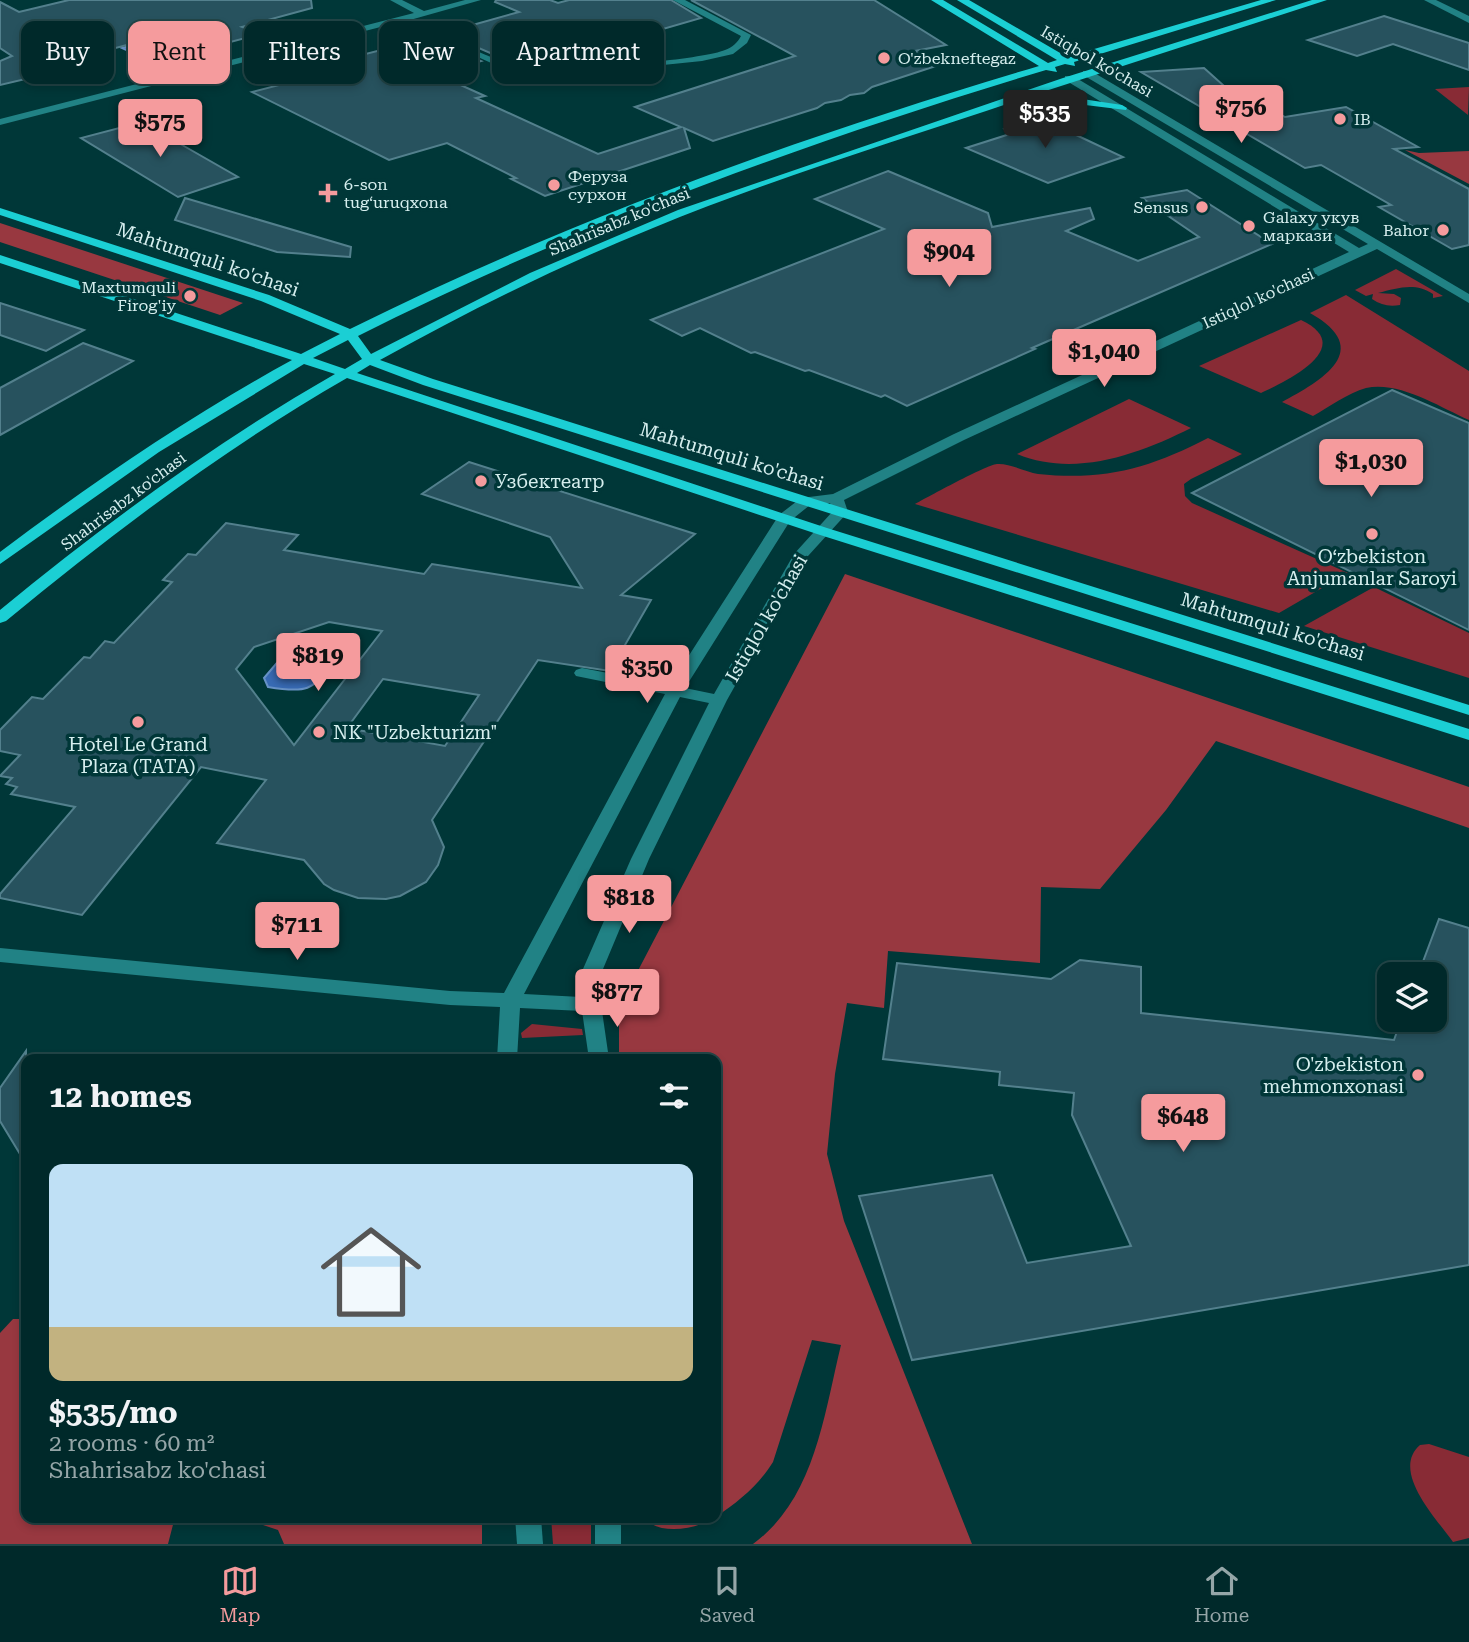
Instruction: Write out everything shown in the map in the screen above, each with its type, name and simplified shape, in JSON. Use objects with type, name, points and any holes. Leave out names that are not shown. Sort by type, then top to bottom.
[{"type":"main road","name":"Istiqbol ko'chasi","points":[[936,0],[1069,78]]},
{"type":"main road","name":"Istiqbol ko'chasi","points":[[962,0],[1087,73]]},
{"type":"main road","name":"Shahrisabz ko'chasi","points":[[0,559],[145,456],[304,359],[350,334],[521,253],[619,211],[715,175],[1065,60],[1271,0]]},
{"type":"main road","name":"Shahrisabz ko'chasi","points":[[0,618],[107,532],[191,471],[346,372],[504,291],[649,226],[743,190],[1069,78],[1322,0]]},
{"type":"main road","points":[[1003,101],[1069,100],[1122,108]]},
{"type":"main road","name":"Mahtumquli ko'chasi","points":[[0,211],[265,298],[350,334]]},
{"type":"main road","name":"Mahtumquli ko'chasi","points":[[0,259],[822,531],[1469,735]]},
{"type":"main road","points":[[350,334],[369,360]]},
{"type":"main road","points":[[304,359],[369,360]]},
{"type":"main road","name":"Mahtumquli ko'chasi","points":[[369,360],[450,389],[806,501],[839,505],[1469,710]]},
{"type":"street","points":[[395,0],[423,14]]},
{"type":"street","points":[[0,122],[476,0]]},
{"type":"street","points":[[401,19],[513,69],[538,71],[586,70],[702,58],[730,52],[744,41],[746,35],[678,0]]},
{"type":"street","points":[[1429,0],[1469,20]]},
{"type":"street","name":"Istiqbol ko'chasi","points":[[1087,73],[1469,299]]},
{"type":"street","name":"Istiqbol ko'chasi","points":[[1069,78],[1357,252]]},
{"type":"street","name":"Istiqlol ko'chasi","points":[[597,1054],[591,1004],[593,968],[640,859],[719,700],[802,554],[822,531],[839,505],[959,437],[1357,252],[1378,245]]},
{"type":"street","points":[[784,518],[806,501]]},
{"type":"street","name":"Istiqlol ko'chasi","points":[[508,1054],[510,1001],[675,691],[784,518]]},
{"type":"street","points":[[582,673],[719,700]]},
{"type":"street","points":[[0,955],[450,998],[591,1004]]},
{"type":"street","points":[[528,1523],[530,1544]]},
{"type":"street","points":[[608,1523],[608,1544]]},
{"type":"shaded area","points":[[1469,87],[1468,115],[1435,89]]},
{"type":"shaded area","points":[[1405,150],[1419,153],[1469,151],[1469,184]]},
{"type":"shaded area","points":[[0,223],[243,303],[220,315],[0,242]]},
{"type":"shaded area","points":[[1396,269],[1443,296],[1433,298],[1433,294],[1426,290],[1413,287],[1378,293],[1394,294],[1401,298],[1400,305],[1389,306],[1372,299],[1373,294],[1366,296],[1355,290]]},
{"type":"shaded area","points":[[1346,295],[1469,371],[1469,420],[1419,396],[1392,388],[1366,388],[1352,393],[1313,416],[1282,402],[1312,384],[1335,364],[1340,352],[1339,340],[1329,327],[1310,313]]},
{"type":"shaded area","points":[[1301,320],[1317,330],[1322,341],[1320,352],[1300,372],[1261,393],[1199,366]]},
{"type":"shaded area","points":[[1129,399],[1191,428],[1150,446],[1106,460],[1061,464],[1017,454]]},
{"type":"shaded area","points":[[1208,438],[1242,454],[1184,484],[1185,496],[1192,503],[1348,573],[1279,613],[915,504],[997,464],[1038,474],[1106,474],[1166,457]]},
{"type":"shaded area","points":[[845,574],[1469,787],[1469,828],[1216,741],[1166,810],[1100,889],[1041,887],[1040,963],[888,951],[884,1008],[847,1003],[835,1074],[827,1154],[844,1221],[972,1544],[753,1544],[774,1525],[791,1504],[814,1454],[841,1345],[812,1340],[773,1462],[748,1492],[721,1513],[721,1054],[619,1054],[619,1007]]},
{"type":"shaded area","points":[[1374,587],[1469,633],[1469,678],[1304,626]]},
{"type":"shaded area","points":[[532,1024],[582,1029],[583,1035],[522,1038],[521,1033]]},
{"type":"shaded area","points":[[13,1319],[21,1319],[21,1523],[173,1523],[168,1544],[0,1544],[0,1333]]},
{"type":"shaded area","points":[[1429,1444],[1469,1457],[1469,1538],[1453,1542],[1419,1495],[1413,1481],[1410,1468],[1412,1456],[1420,1445]]},
{"type":"shaded area","points":[[257,1523],[482,1523],[482,1544],[284,1544],[278,1530]]},
{"type":"shaded area","points":[[551,1523],[591,1523],[591,1544],[553,1544]]},
{"type":"shaded area","points":[[650,1523],[704,1523],[678,1529],[658,1527]]},
{"type":"water","points":[[305,639],[335,644],[341,652],[312,686],[296,690],[268,687],[264,678],[293,644]]},
{"type":"building","points":[[69,0],[311,0],[312,8],[264,21],[244,21],[244,38],[230,42],[230,21],[128,21],[128,45],[114,48],[114,21],[21,21],[21,80],[0,85],[0,61],[12,56],[0,48],[0,2],[19,12]]},
{"type":"building","points":[[671,0],[701,18],[664,29],[664,21],[492,21],[492,54],[478,48],[478,23],[519,12],[495,2]]},
{"type":"building","points":[[691,0],[874,0],[946,45],[915,51],[939,65],[872,87],[864,93],[850,95],[713,141],[684,128],[690,148],[545,196],[447,143],[389,160],[252,92],[283,84],[365,84],[365,54],[379,51],[379,84],[458,84],[485,96],[476,98],[598,154],[681,127],[635,107],[795,56]]},
{"type":"building","points":[[1384,16],[1469,43],[1469,70],[1393,44],[1357,56],[1308,40]]},
{"type":"building","points":[[1204,68],[1234,95],[1244,93],[1285,117],[1346,107],[1418,147],[1394,149],[1469,189],[1469,245],[1452,249],[1379,207],[1391,205],[1321,165],[1305,168],[1141,72]]},
{"type":"building","points":[[1045,116],[1082,131],[1074,134],[1123,157],[1048,183],[966,148],[1013,133],[1005,129]]},
{"type":"building","points":[[142,122],[238,177],[178,197],[81,138]]},
{"type":"building","points":[[888,171],[988,213],[992,227],[1090,208],[1094,219],[1066,231],[1138,261],[1199,237],[1142,198],[1187,190],[1272,244],[1032,348],[1035,349],[907,406],[885,395],[881,397],[809,370],[751,353],[700,328],[682,336],[651,320],[884,229],[815,199]]},
{"type":"building","points":[[185,198],[351,247],[350,257],[277,252],[175,220]]},
{"type":"building","points":[[0,303],[84,330],[46,351],[0,335]]},
{"type":"building","points":[[83,343],[133,361],[0,435],[0,388]]},
{"type":"building","name":"O‘zbekiston Anjumanlar Saroyi","points":[[1392,390],[1469,423],[1469,630],[1192,493]]},
{"type":"building","name":"Hotel Le Grand Plaza (TATA)","points":[[469,462],[695,534],[621,595],[651,600],[610,671],[538,660],[432,820],[444,847],[438,865],[426,882],[400,896],[386,899],[358,898],[324,884],[304,860],[217,843],[266,780],[201,767],[82,915],[0,898],[0,894],[75,807],[11,794],[17,787],[6,784],[12,778],[0,776],[20,755],[0,751],[0,730],[32,697],[43,699],[84,657],[90,658],[105,641],[114,643],[172,582],[163,580],[188,554],[196,555],[226,523],[298,535],[284,550],[424,574],[432,564],[582,588],[550,537],[422,494]],"holes":[[[329,622],[382,631],[294,745],[236,669],[254,647]],[[383,679],[479,695],[445,746],[347,728]]]},
{"type":"building","points":[[1439,919],[1469,928],[1469,1265],[912,1360],[859,1196],[992,1175],[1027,1263],[1131,1246],[1072,1115],[1074,1093],[999,1085],[1000,1072],[883,1059],[897,963],[1051,979],[1080,960],[1141,967],[1141,1013],[1394,1040],[1397,1032],[1447,1032],[1447,962],[1423,962]]},
{"type":"building","points":[[21,1058],[21,1156],[0,1121],[0,1088]]},
{"type":"place","name":"O'zbekneftegaz","points":[[884,58]]},
{"type":"place","name":"IB","points":[[1340,119]]},
{"type":"place","name":"Феруза сурхон","points":[[554,185]]},
{"type":"place","name":"6-son tug‘uruqxona","points":[[328,193]]},
{"type":"place","name":"Sensus","points":[[1202,207]]},
{"type":"place","name":"Galaxy укув маркази","points":[[1249,226]]},
{"type":"place","name":"Bahor","points":[[1443,230]]},
{"type":"place","name":"Maxtumquli Firog'iy","points":[[190,296]]},
{"type":"place","name":"Узбектеатр","points":[[481,481]]},
{"type":"place","name":"O‘zbekiston Anjumanlar Saroyi","points":[[1372,534]]},
{"type":"place","name":"Hotel Le Grand Plaza (TATA)","points":[[138,722]]},
{"type":"place","name":"NK \"Uzbekturizm\"","points":[[319,732]]},
{"type":"place","name":"O'zbekiston mehmonxonasi","points":[[1418,1075]]}]
